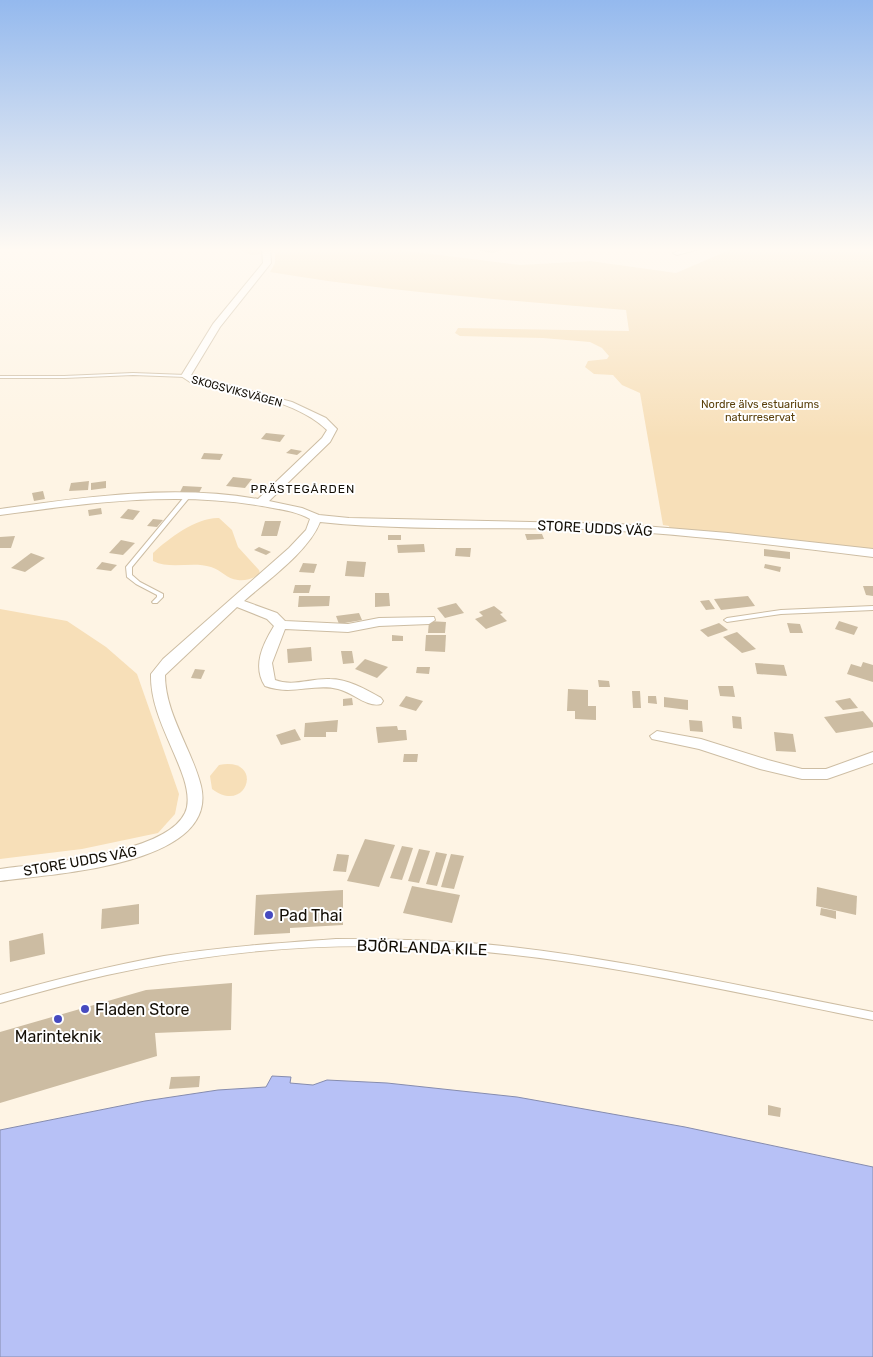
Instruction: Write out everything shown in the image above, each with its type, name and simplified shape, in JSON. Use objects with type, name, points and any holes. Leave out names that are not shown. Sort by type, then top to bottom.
[{"type":"street","name":"SKOGSVIKSVÄGEN","points":[[228,311],[216,326],[186,376],[193,380],[287,404],[320,418],[332,429],[331,434],[326,440],[261,502]]},
{"type":"street","name":"STORE UDDS VÄG","points":[[0,512],[112,498],[186,497],[261,502],[301,511],[316,518],[383,524],[586,526],[759,540],[873,553]]},
{"type":"street","name":"STORE UDDS VÄG","points":[[0,874],[134,852],[163,842],[181,831],[187,824],[194,809],[195,790],[161,695],[158,674],[168,662],[237,603],[304,540],[314,525],[316,518]]},
{"type":"street","points":[[237,603],[272,616],[281,625],[348,628],[379,622],[429,620]]},
{"type":"street","points":[[281,625],[273,638],[265,666],[264,673],[270,683],[282,687],[329,683],[346,686],[376,701]]},
{"type":"street","points":[[658,736],[701,744],[765,765],[802,774],[827,774],[873,757]]},
{"type":"lane","points":[[0,377],[64,377],[125,374],[186,376]]},
{"type":"lane","points":[[155,602],[160,597],[160,594],[138,584],[129,576],[129,567],[186,497]]},
{"type":"lane","points":[[727,620],[781,612],[873,608]]},
{"type":"lane","name":"BJÖRLANDA KILE","points":[[0,999],[59,980],[170,960],[304,944],[447,944],[555,956],[873,1016]]},
{"type":"green space","name":"Nordre älvs estuariums naturreservat","points":[[626,311],[873,311],[873,549],[670,531],[669,526],[663,525],[640,393],[622,385],[613,375],[594,374],[585,367],[588,361],[607,359],[609,356],[602,348],[590,342],[543,338],[460,336],[455,333],[458,328],[629,331]]},
{"type":"green space","points":[[219,518],[232,530],[238,547],[259,570],[260,574],[249,579],[238,580],[204,565],[167,565],[153,561],[153,553],[175,535],[202,521]]},
{"type":"green space","points":[[0,609],[67,621],[106,647],[137,674],[179,794],[175,814],[158,833],[82,849],[0,859]]},
{"type":"green space","points":[[219,765],[233,765],[242,769],[246,776],[246,784],[242,791],[235,795],[225,795],[212,789],[210,776]]},
{"type":"water","points":[[272,1076],[291,1077],[290,1083],[313,1085],[327,1080],[387,1083],[517,1097],[685,1127],[873,1167],[873,1357],[0,1357],[0,1130],[145,1101],[218,1090],[266,1087]]},
{"type":"building","points":[[266,433],[285,435],[280,442],[261,439]]},
{"type":"building","points":[[291,449],[302,451],[297,455],[286,453]]},
{"type":"building","points":[[204,453],[223,454],[220,460],[201,459]]},
{"type":"building","points":[[233,477],[252,479],[245,488],[226,486]]},
{"type":"building","points":[[89,481],[88,490],[69,491],[71,483]]},
{"type":"building","points":[[106,481],[106,488],[91,490],[91,483]]},
{"type":"building","points":[[183,486],[202,487],[199,493],[180,492]]},
{"type":"building","points":[[43,491],[45,499],[34,501],[32,493]]},
{"type":"building","points":[[101,508],[102,514],[89,516],[88,510]]},
{"type":"building","points":[[128,509],[140,511],[133,520],[120,518]]},
{"type":"building","points":[[153,519],[163,520],[157,527],[147,526]]},
{"type":"building","points":[[265,521],[281,521],[277,536],[261,536]]},
{"type":"building","points":[[525,534],[542,534],[544,539],[527,540]]},
{"type":"building","points":[[388,535],[401,535],[401,540],[388,540]]},
{"type":"building","points":[[15,536],[11,548],[0,548],[0,537]]},
{"type":"building","points":[[121,540],[135,543],[123,555],[109,553]]},
{"type":"building","points":[[424,544],[425,552],[398,553],[397,545]]},
{"type":"building","points":[[259,547],[271,552],[266,555],[254,550]]},
{"type":"building","points":[[456,548],[471,548],[470,557],[455,556]]},
{"type":"building","points":[[764,549],[790,552],[790,559],[764,556]]},
{"type":"building","points":[[31,553],[45,558],[25,572],[11,568]]},
{"type":"building","points":[[347,561],[366,562],[364,577],[345,576]]},
{"type":"building","points":[[102,562],[117,565],[111,571],[96,569]]},
{"type":"building","points":[[303,563],[317,564],[314,573],[299,572]]},
{"type":"building","points":[[765,564],[781,567],[780,572],[764,568]]},
{"type":"building","points":[[295,585],[311,585],[309,593],[293,593]]},
{"type":"building","points":[[863,586],[873,586],[873,596],[866,595]]},
{"type":"building","points":[[375,593],[389,593],[390,606],[375,607]]},
{"type":"building","points":[[299,596],[330,596],[329,606],[298,607]]},
{"type":"building","points":[[748,596],[755,606],[721,610],[714,599]]},
{"type":"building","points":[[709,600],[715,609],[706,610],[700,601]]},
{"type":"building","points":[[456,603],[464,613],[445,618],[437,608]]},
{"type":"building","points":[[494,606],[503,613],[500,614],[507,621],[486,629],[475,619],[483,616],[479,612]]},
{"type":"building","points":[[359,613],[362,620],[339,624],[336,616]]},
{"type":"building","points":[[429,621],[446,622],[445,633],[428,633]]},
{"type":"building","points":[[839,621],[858,627],[854,635],[835,629]]},
{"type":"building","points":[[719,623],[728,630],[708,637],[700,630]]},
{"type":"building","points":[[787,623],[800,624],[803,633],[790,633]]},
{"type":"building","points":[[737,632],[756,649],[742,653],[723,637]]},
{"type":"building","points":[[392,635],[403,636],[403,641],[392,641]]},
{"type":"building","points":[[426,635],[446,635],[445,652],[425,651]]},
{"type":"building","points":[[311,647],[312,661],[288,663],[287,649]]},
{"type":"building","points":[[341,651],[352,651],[354,663],[343,664]]},
{"type":"building","points":[[365,659],[388,667],[377,678],[355,669]]},
{"type":"building","points":[[863,662],[873,665],[873,682],[847,674],[851,664],[861,667]]},
{"type":"building","points":[[755,663],[784,665],[787,676],[757,674]]},
{"type":"building","points":[[417,667],[430,667],[429,674],[416,673]]},
{"type":"building","points":[[195,669],[205,670],[201,679],[191,678]]},
{"type":"building","points":[[598,680],[609,681],[610,687],[599,687]]},
{"type":"building","points":[[718,686],[733,686],[735,697],[720,696]]},
{"type":"building","points":[[568,689],[588,690],[588,706],[596,706],[596,720],[575,719],[575,711],[567,711]]},
{"type":"building","points":[[632,691],[640,691],[641,708],[633,708]]},
{"type":"building","points":[[406,696],[423,701],[416,711],[399,706]]},
{"type":"building","points":[[648,696],[656,696],[657,704],[648,703]]},
{"type":"building","points":[[664,697],[688,700],[688,710],[664,707]]},
{"type":"building","points":[[352,698],[353,705],[343,706],[343,699]]},
{"type":"building","points":[[850,698],[858,708],[843,710],[835,701]]},
{"type":"building","points":[[863,711],[873,723],[873,727],[836,733],[824,717]]},
{"type":"building","points":[[732,716],[741,717],[742,729],[733,728]]},
{"type":"building","points":[[338,720],[337,732],[326,732],[326,737],[304,737],[305,723]]},
{"type":"building","points":[[689,720],[702,721],[703,732],[690,731]]},
{"type":"building","points":[[397,726],[398,730],[406,730],[407,740],[378,743],[376,727]]},
{"type":"building","points":[[295,729],[301,740],[281,745],[276,735]]},
{"type":"building","points":[[774,732],[793,734],[796,752],[776,751]]},
{"type":"building","points":[[404,754],[418,754],[417,762],[403,762]]},
{"type":"building","points":[[365,839],[395,845],[379,887],[347,881]]},
{"type":"building","points":[[402,846],[413,848],[402,880],[390,878]]},
{"type":"building","points":[[419,849],[430,851],[419,883],[408,881]]},
{"type":"building","points":[[436,852],[447,854],[437,886],[426,884]]},
{"type":"building","points":[[337,854],[349,855],[346,872],[333,871]]},
{"type":"building","points":[[451,854],[464,856],[454,889],[441,887]]},
{"type":"building","points":[[412,886],[460,895],[452,923],[403,913]]},
{"type":"building","points":[[817,887],[857,896],[856,915],[816,906]]},
{"type":"building","points":[[343,890],[343,925],[290,928],[290,933],[254,935],[256,895]]},
{"type":"building","points":[[139,904],[139,924],[101,929],[102,909]]},
{"type":"building","points":[[821,908],[836,911],[836,919],[820,915]]},
{"type":"building","points":[[43,933],[45,954],[10,962],[9,941]]},
{"type":"building","points":[[232,983],[231,1030],[155,1033],[157,1056],[0,1103],[0,1032],[146,990]]},
{"type":"building","points":[[200,1076],[199,1087],[169,1089],[171,1077]]},
{"type":"building","points":[[768,1105],[781,1108],[780,1117],[768,1115]]},
{"type":"place","name":"Pad Thai","points":[[269,915]]},
{"type":"place","name":"Fladen Store","points":[[85,1009]]},
{"type":"place","name":"Marinteknik","points":[[58,1019]]},
{"type":"district","name":"PRÄSTEGÅRDEN","points":[[303,489]]}]
